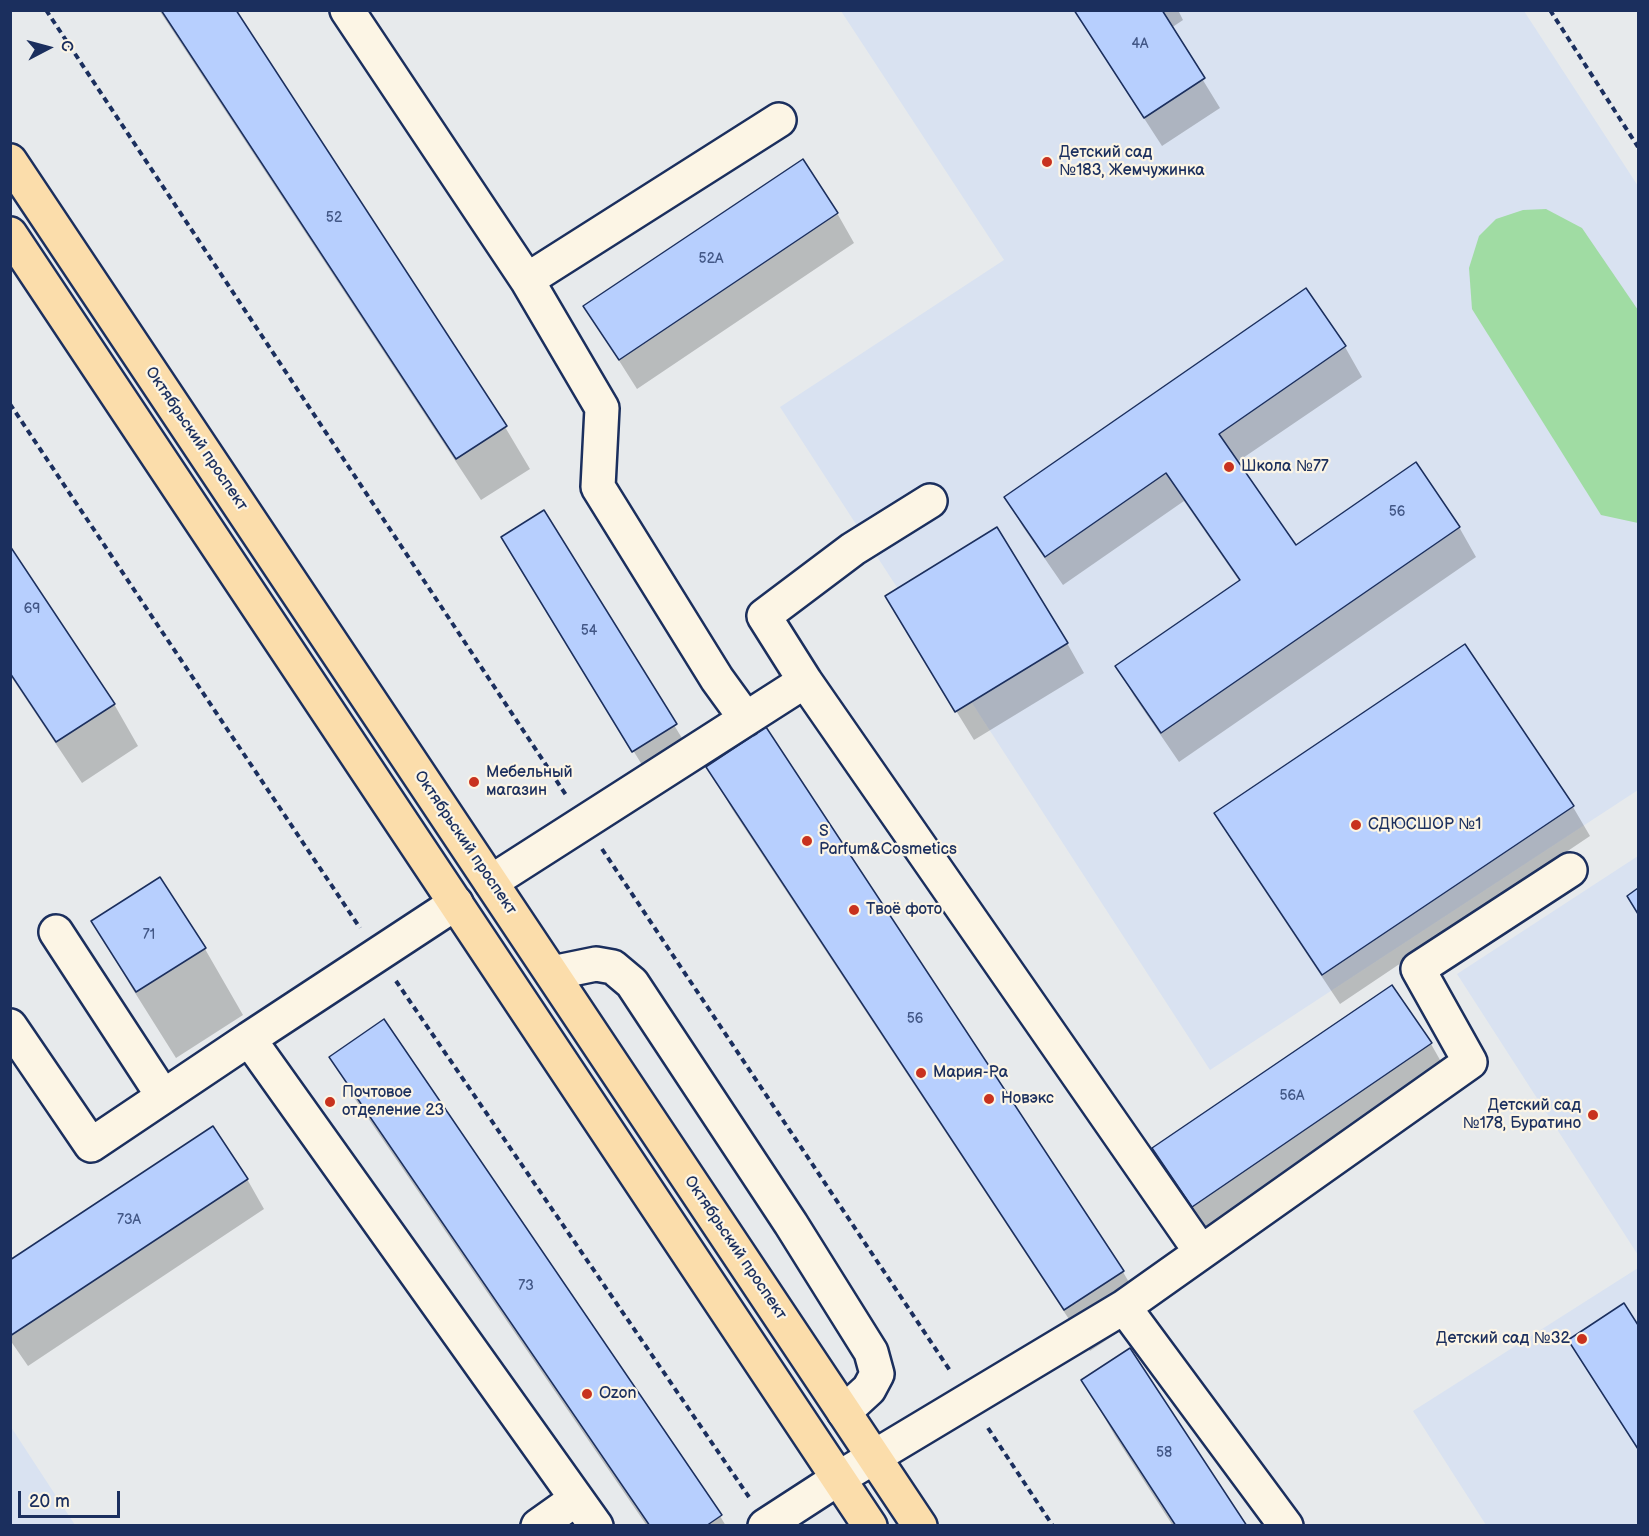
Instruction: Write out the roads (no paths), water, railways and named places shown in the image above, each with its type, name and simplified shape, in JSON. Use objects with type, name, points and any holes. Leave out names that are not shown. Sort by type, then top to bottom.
[{"type":"main road","name":"Октябрьский проспект","points":[[10,161],[920,1526]]},
{"type":"main road","points":[[10,234],[870,1526]]},
{"type":"lane","points":[[347,10],[527,280],[602,408],[598,487],[717,678],[746,719]]},
{"type":"lane","points":[[527,280],[779,120]]},
{"type":"lane","points":[[930,501],[853,549],[764,616],[804,681],[1201,1252]]},
{"type":"lane","points":[[491,882],[804,681]]},
{"type":"lane","points":[[765,1526],[839,1478],[1124,1307],[1470,1062],[1418,969],[1570,870]]},
{"type":"lane","points":[[10,1026],[91,1145],[456,903]]},
{"type":"lane","points":[[56,932],[163,1096]]},
{"type":"lane","points":[[552,973],[596,964],[613,968],[632,983],[791,1224],[871,1352],[877,1374],[869,1389],[844,1412]]},
{"type":"lane","points":[[249,1039],[596,1526]]},
{"type":"lane","points":[[1124,1307],[1286,1526]]},
{"type":"lane","points":[[538,1526],[576,1499]]},
{"type":"place","name":"Детский сад №183, Жемчужинка","points":[[1047,162]]},
{"type":"place","name":"Школа №77","points":[[1229,467]]},
{"type":"place","name":"Мебельный магазин","points":[[474,782]]},
{"type":"place","name":"СДЮСШОР №1","points":[[1356,825]]},
{"type":"place","name":"S Parfum&Cosmetics","points":[[807,841]]},
{"type":"place","name":"Твоё фото","points":[[854,910]]},
{"type":"place","name":"Мария-Ра","points":[[921,1073]]},
{"type":"place","name":"Новэкс","points":[[989,1099]]},
{"type":"place","name":"Почтовое отделение 23","points":[[330,1102]]},
{"type":"place","name":"Детский сад №178, Буратино","points":[[1593,1115]]},
{"type":"place","name":"Детский сад №32","points":[[1582,1339]]},
{"type":"place","name":"Ozon","points":[[587,1394]]}]
